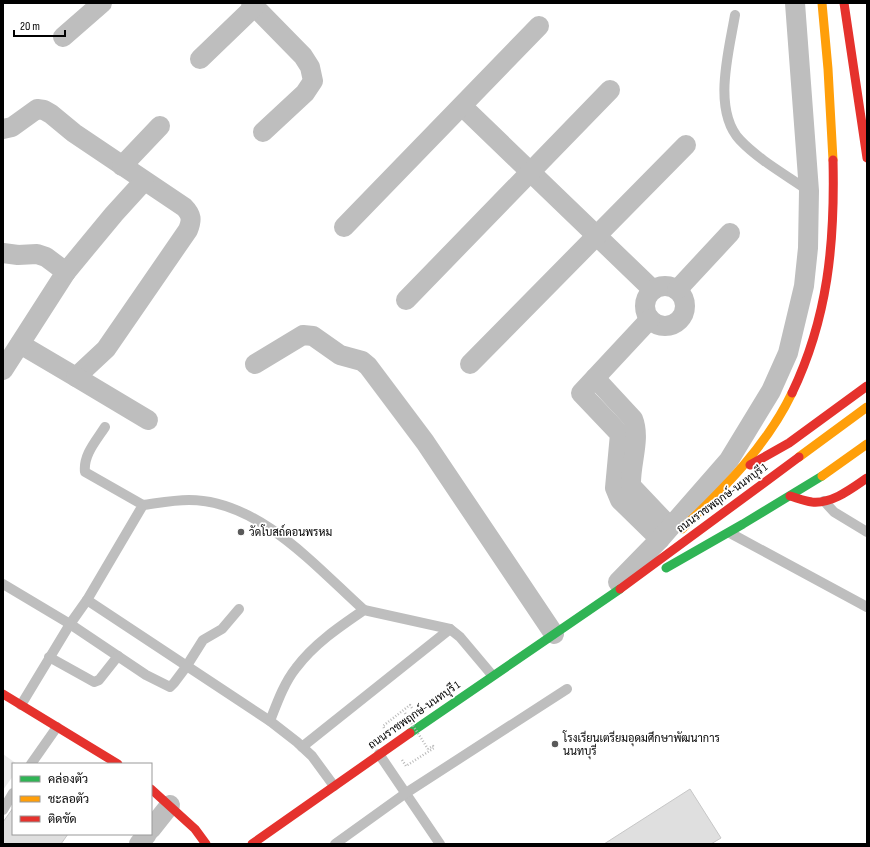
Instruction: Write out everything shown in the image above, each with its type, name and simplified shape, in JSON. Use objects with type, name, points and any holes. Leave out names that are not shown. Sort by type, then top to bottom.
[{"type":"main road","points":[[637,575],[738,472],[765,439],[793,391],[815,336],[829,268],[833,191],[829,56],[822,3]]},
{"type":"main road","points":[[844,3],[867,158]]},
{"type":"main road","points":[[738,472],[788,443],[867,386]]},
{"type":"main road","name":"ถนนราชพฤกษ์-นนทบุรี 1","points":[[252,844],[492,675],[592,609],[867,407]]},
{"type":"main road","name":"ถนนราชพฤกษ์-นนทบุรี 1","points":[[592,609],[730,533],[830,472],[867,444]]},
{"type":"main road","points":[[830,472],[867,454]]},
{"type":"main road","points":[[790,496],[814,502],[824,501],[840,495],[867,478]]},
{"type":"main road","points":[[3,694],[116,763]]},
{"type":"main road","points":[[152,790],[170,805],[195,830],[206,844]]},
{"type":"street","points":[[62,37],[102,3]]},
{"type":"street","points":[[592,609],[665,533],[729,460],[771,391],[788,353],[804,286],[808,248],[809,191],[795,3]]},
{"type":"street","points":[[200,59],[253,5],[303,56],[310,67],[313,81],[305,93],[263,132]]},
{"type":"street","points":[[344,228],[539,26]]},
{"type":"street","points":[[406,300],[610,90]]},
{"type":"street","points":[[462,106],[653,290]]},
{"type":"street","points":[[3,129],[12,127],[37,109],[44,110],[122,166],[184,207],[190,213],[192,221],[188,230],[106,349],[96,360],[76,377]]},
{"type":"street","points":[[122,166],[160,126]]},
{"type":"street","points":[[470,364],[686,145]]},
{"type":"street","points":[[3,370],[66,272],[114,214],[144,181]]},
{"type":"street","points":[[677,290],[730,234]]},
{"type":"street","points":[[3,253],[18,255],[37,254],[46,257],[66,272]]},
{"type":"street","points":[[665,286],[677,290],[684,301],[684,307],[679,319],[668,326],[661,326],[650,319],[645,307],[648,295],[653,290],[665,286]]},
{"type":"street","points":[[650,319],[581,393],[620,434],[616,488],[620,500],[665,533]]},
{"type":"street","points":[[255,364],[302,335],[313,336],[340,355],[362,361],[368,366],[425,442],[554,634]]},
{"type":"street","points":[[20,344],[148,420]]},
{"type":"street","points":[[595,378],[632,419],[636,427],[637,435],[630,471],[631,486],[665,533]]},
{"type":"street","points":[[152,828],[170,805]]},
{"type":"street","points":[[139,844],[146,835]]},
{"type":"lane","points":[[735,15],[726,68],[725,103],[728,120],[738,138],[749,149],[809,191]]},
{"type":"lane","points":[[105,427],[87,456],[84,464],[85,472],[144,505],[188,500],[208,502],[242,511],[274,530],[364,610],[450,629],[460,637],[492,675]]},
{"type":"lane","points":[[824,501],[834,512],[867,532]]},
{"type":"lane","points":[[21,705],[49,657],[87,600],[144,505]]},
{"type":"lane","points":[[730,533],[867,607]]},
{"type":"lane","points":[[3,584],[70,624],[146,675],[170,687],[174,684],[186,667],[203,640],[222,629],[239,609]]},
{"type":"lane","points":[[87,600],[186,667],[270,721],[312,756],[334,786]]},
{"type":"lane","points":[[270,721],[283,690],[295,668],[334,630],[364,610]]},
{"type":"lane","points":[[302,747],[450,629]]},
{"type":"lane","points":[[49,657],[94,682],[99,680],[118,656]]},
{"type":"lane","points":[[335,844],[406,793],[567,689]]},
{"type":"lane","points":[[32,763],[57,727]]},
{"type":"lane","points":[[379,754],[440,844]]},
{"type":"lane","points":[[3,810],[12,795]]},
{"type":"path","points":[[383,726],[410,705],[412,708],[405,713],[428,749],[433,746],[434,748],[406,766]]},
{"type":"shaded area","points":[[3,754],[16,763],[12,763],[12,777],[3,790]]},
{"type":"building","points":[[690,789],[721,838],[711,844],[604,844]]},
{"type":"building","points":[[12,809],[12,835],[67,835],[61,844],[3,844],[3,822]]},
{"type":"traffic: fast","points":[[666,568],[743,524],[822,476]]},
{"type":"traffic: fast","points":[[410,733],[620,589]]},
{"type":"traffic: slow","points":[[822,3],[828,69],[833,160]]},
{"type":"traffic: slow","points":[[682,529],[713,498],[757,449],[782,413],[792,393]]},
{"type":"traffic: slow","points":[[799,457],[867,407]]},
{"type":"traffic: slow","points":[[822,476],[867,444]]},
{"type":"traffic: jam","points":[[844,3],[867,158]]},
{"type":"traffic: jam","points":[[792,393],[814,337],[827,280],[832,221],[833,160]]},
{"type":"traffic: jam","points":[[750,465],[789,443],[867,386]]},
{"type":"traffic: jam","points":[[620,589],[799,457]]},
{"type":"traffic: jam","points":[[790,496],[812,502],[827,501],[841,495],[867,478]]},
{"type":"traffic: jam","points":[[3,694],[116,763]]},
{"type":"traffic: jam","points":[[252,844],[410,733]]},
{"type":"traffic: jam","points":[[152,790],[195,829],[206,844]]},
{"type":"place","name":"วัดโบสถ์ดอนพรหม","points":[[241,532]]},
{"type":"place","name":"โรงเรียนเตรียมอุดมศึกษาพัฒนาการ นนทบุรี","points":[[555,744]]}]
